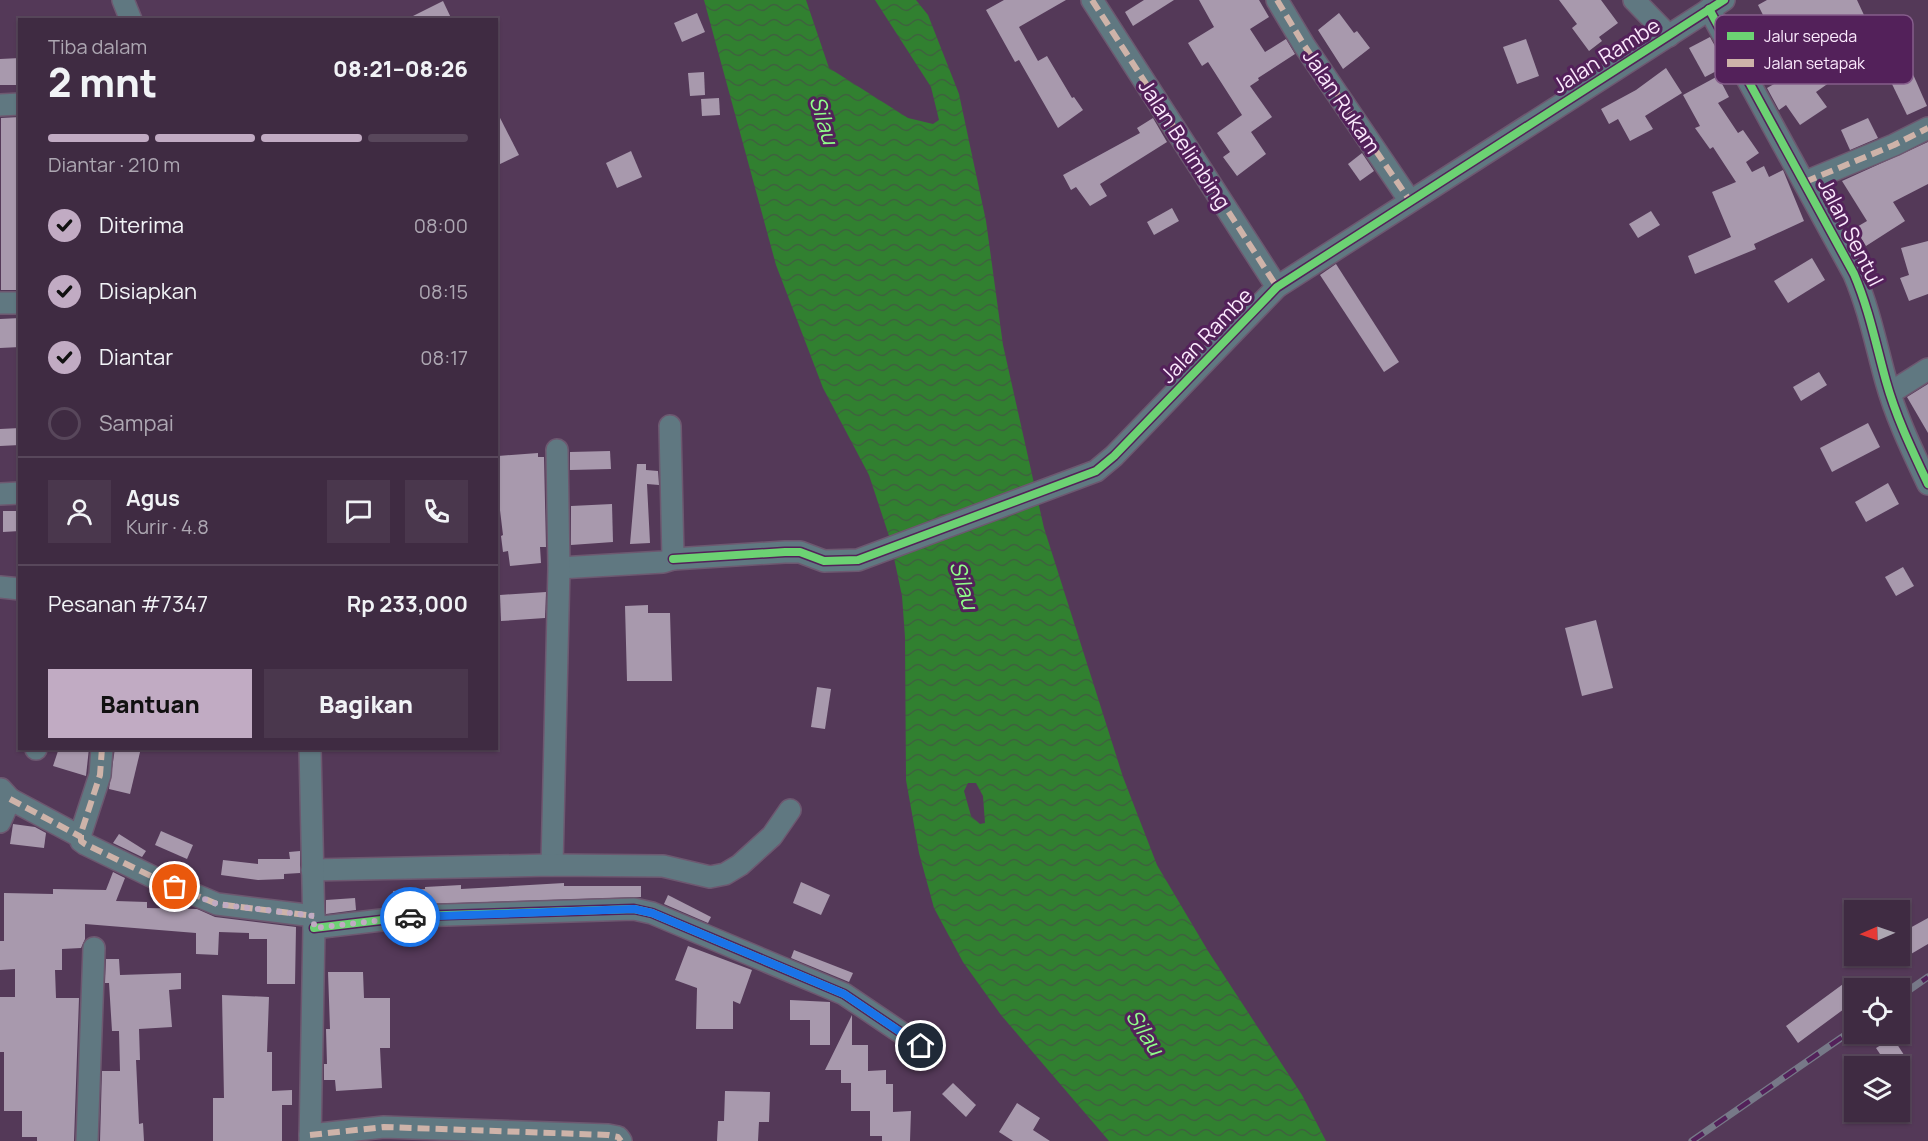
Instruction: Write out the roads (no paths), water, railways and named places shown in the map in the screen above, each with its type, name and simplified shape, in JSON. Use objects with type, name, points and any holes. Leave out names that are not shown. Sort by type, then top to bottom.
[{"type":"street","points":[[123,0],[129,18]]},
{"type":"street","name":"Jalan Belimbing","points":[[1092,0],[1277,287]]},
{"type":"street","name":"Jalan Rukam","points":[[1277,0],[1304,45],[1410,201]]},
{"type":"street","points":[[1634,0],[1669,36]]},
{"type":"street","name":"Jalan Rambe","points":[[559,568],[785,552],[800,552],[824,561],[858,560],[1096,471],[1114,456],[1277,287],[1717,4]]},
{"type":"street","name":"Jalan Sentul","points":[[1757,84],[1866,302],[1890,393],[1907,441],[1928,484]]},
{"type":"street","points":[[0,105],[18,104]]},
{"type":"street","points":[[1805,182],[1894,145],[1928,128]]},
{"type":"street","points":[[0,303],[18,303]]},
{"type":"street","points":[[1890,393],[1928,369]]},
{"type":"street","points":[[670,426],[673,559]]},
{"type":"street","points":[[552,865],[559,568],[557,450]]},
{"type":"street","points":[[0,494],[18,494]]},
{"type":"street","points":[[0,587],[18,589]]},
{"type":"street","points":[[81,837],[100,775],[102,750]]},
{"type":"street","points":[[310,750],[314,922],[310,1138],[384,1127],[439,1135],[608,1135],[618,1137],[621,1141]]},
{"type":"street","points":[[0,822],[5,794],[81,837],[85,844],[155,878],[217,904],[314,922],[415,916],[634,909],[652,913],[844,994],[921,1046]]},
{"type":"street","points":[[312,870],[552,865],[663,866],[710,877],[725,874],[772,836],[790,810]]},
{"type":"street","points":[[87,1141],[94,948]]},
{"type":"water","name":"Silau","points":[[704,0],[806,0],[829,68],[908,118],[933,124],[939,120],[931,87],[875,0],[916,0],[928,15],[959,94],[986,221],[1003,345],[1044,528],[1123,777],[1157,865],[1208,951],[1302,1095],[1326,1141],[1109,1141],[1001,1015],[963,962],[934,908],[919,853],[906,780],[905,637],[902,596],[890,539],[869,475],[823,388],[776,265]],"holes":[[[968,783],[976,783],[983,796],[985,823],[980,824],[971,816],[964,791]]]},
{"type":"railway","points":[[1910,989],[1928,977]]},
{"type":"railway","points":[[1692,1141],[1844,1036]]}]
